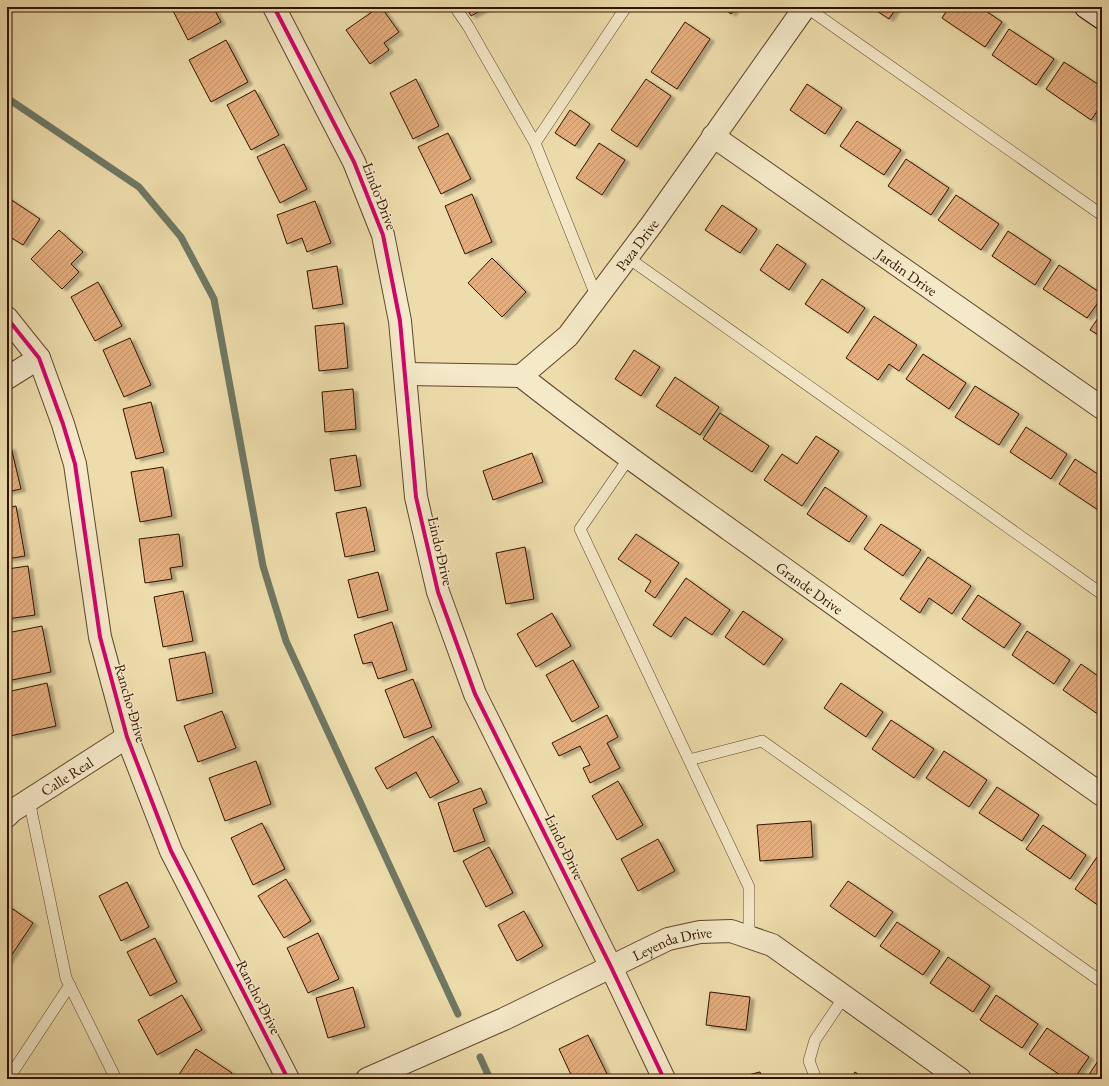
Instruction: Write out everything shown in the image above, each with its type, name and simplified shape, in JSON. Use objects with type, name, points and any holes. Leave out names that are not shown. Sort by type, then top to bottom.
[{"type":"street","name":"Paza Drive","points":[[521,376],[568,336],[627,257],[806,7]]},
{"type":"street","points":[[1086,7],[1102,18]]},
{"type":"street","name":"Lindo Drive","points":[[279,9],[354,162],[383,235],[400,321],[416,497],[438,592],[475,694],[611,967],[664,1079]]},
{"type":"street","name":"Jardin Drive","points":[[713,136],[1102,408]]},
{"type":"street","name":"Rancho Drive","points":[[7,318],[39,358],[64,424],[74,464],[100,636],[127,737],[171,852],[288,1079]]},
{"type":"street","points":[[7,378],[39,358]]},
{"type":"street","points":[[406,374],[521,376]]},
{"type":"street","name":"Grande Drive","points":[[521,376],[566,412],[629,458],[1102,795]]},
{"type":"street","name":"Calle Real","points":[[7,816],[12,811],[127,737]]},
{"type":"street","name":"Leyenda Drive","points":[[367,1079],[504,1019],[668,939],[700,932],[731,931],[772,945],[960,1079]]},
{"type":"lane","points":[[455,7],[468,26],[535,143],[597,298]]},
{"type":"lane","points":[[535,143],[626,7]]},
{"type":"lane","points":[[806,7],[1102,215]]},
{"type":"lane","points":[[627,257],[1102,594]]},
{"type":"lane","points":[[629,458],[580,529],[749,886],[750,937]]},
{"type":"lane","points":[[690,760],[762,741],[1102,982]]},
{"type":"lane","points":[[29,800],[66,978],[116,1079]]},
{"type":"lane","points":[[8,1079],[70,985]]},
{"type":"lane","points":[[816,1079],[809,1061],[815,1040],[844,997]]},
{"type":"building","points":[[171,7],[213,7],[221,22],[188,40]]},
{"type":"building","points":[[381,7],[399,32],[384,43],[389,50],[370,64],[346,30]]},
{"type":"building","points":[[466,7],[487,7],[471,16]]},
{"type":"building","points":[[722,7],[736,7],[731,14]]},
{"type":"building","points":[[871,7],[897,7],[889,19]]},
{"type":"building","points":[[949,7],[980,7],[1002,22],[985,47],[942,18]]},
{"type":"building","points":[[685,22],[710,39],[677,89],[651,72]]},
{"type":"building","points":[[1009,29],[1054,59],[1036,85],[992,55]]},
{"type":"building","points":[[226,40],[248,82],[211,102],[189,60]]},
{"type":"building","points":[[1064,62],[1102,87],[1102,104],[1091,120],[1046,89]]},
{"type":"building","points":[[416,79],[439,126],[413,139],[390,93]]},
{"type":"building","points":[[646,79],[671,96],[637,147],[611,130]]},
{"type":"building","points":[[807,84],[842,108],[825,134],[790,110]]},
{"type":"building","points":[[255,90],[279,135],[251,150],[227,105]]},
{"type":"building","points":[[570,110],[590,124],[575,146],[555,133]]},
{"type":"building","points":[[1102,120],[1102,128],[1098,126]]},
{"type":"building","points":[[857,121],[901,150],[884,175],[840,146]]},
{"type":"building","points":[[448,133],[471,179],[441,194],[418,147]]},
{"type":"building","points":[[599,143],[625,160],[602,195],[576,178]]},
{"type":"building","points":[[284,144],[307,189],[280,203],[257,157]]},
{"type":"building","points":[[906,159],[949,188],[931,215],[888,186]]},
{"type":"building","points":[[472,194],[492,242],[465,254],[445,206]]},
{"type":"building","points":[[956,195],[999,224],[981,250],[938,220]]},
{"type":"building","points":[[7,197],[40,219],[23,245],[7,235]]},
{"type":"building","points":[[315,201],[331,243],[307,252],[302,238],[287,244],[277,215]]},
{"type":"building","points":[[722,205],[757,229],[740,253],[705,230]]},
{"type":"building","points":[[59,230],[83,252],[71,264],[79,272],[62,289],[31,259]]},
{"type":"building","points":[[1008,231],[1051,260],[1035,285],[992,256]]},
{"type":"building","points":[[777,244],[806,264],[789,290],[760,270]]},
{"type":"building","points":[[492,258],[526,292],[502,317],[468,283]]},
{"type":"building","points":[[1059,265],[1102,294],[1102,297],[1087,318],[1043,289]]},
{"type":"building","points":[[337,266],[343,304],[313,309],[307,271]]},
{"type":"building","points":[[822,279],[865,308],[848,333],[805,304]]},
{"type":"building","points":[[98,282],[122,326],[95,341],[71,297]]},
{"type":"building","points":[[1102,312],[1102,337],[1090,330]]},
{"type":"building","points":[[874,316],[917,345],[899,371],[889,364],[878,380],[846,358]]},
{"type":"building","points":[[344,323],[348,368],[319,371],[315,326]]},
{"type":"building","points":[[130,338],[151,385],[124,397],[103,350]]},
{"type":"building","points":[[634,350],[660,367],[641,396],[615,379]]},
{"type":"building","points":[[923,354],[966,383],[949,409],[906,379]]},
{"type":"building","points":[[675,377],[719,407],[700,435],[656,406]]},
{"type":"building","points":[[975,386],[1019,414],[999,445],[955,417]]},
{"type":"building","points":[[353,389],[356,429],[325,432],[322,392]]},
{"type":"building","points":[[151,402],[164,452],[136,459],[123,409]]},
{"type":"building","points":[[720,413],[769,446],[752,472],[703,439]]},
{"type":"building","points":[[1026,427],[1067,454],[1051,479],[1010,452]]},
{"type":"building","points":[[816,436],[839,451],[802,506],[764,480],[782,454],[797,464]]},
{"type":"building","points":[[11,447],[21,489],[7,492],[7,448]]},
{"type":"building","points":[[532,453],[543,482],[493,500],[483,471]]},
{"type":"building","points":[[356,455],[361,486],[335,491],[330,459]]},
{"type":"building","points":[[1075,459],[1102,477],[1101,512],[1059,484]]},
{"type":"building","points":[[163,467],[172,516],[140,522],[131,472]]},
{"type":"building","points":[[825,487],[867,516],[849,542],[807,514]]},
{"type":"building","points":[[16,506],[25,556],[7,559],[7,508]]},
{"type":"building","points":[[366,507],[375,551],[345,557],[336,513]]},
{"type":"building","points":[[881,524],[921,550],[903,576],[864,549]]},
{"type":"building","points":[[179,534],[183,566],[170,568],[172,579],[145,583],[139,539]]},
{"type":"building","points":[[636,534],[679,563],[655,598],[645,591],[651,581],[618,559]]},
{"type":"building","points":[[525,547],[534,599],[506,604],[496,553]]},
{"type":"building","points":[[928,557],[971,586],[952,614],[929,598],[920,613],[900,599]]},
{"type":"building","points":[[28,566],[35,615],[7,619],[7,569]]},
{"type":"building","points":[[378,572],[388,610],[358,618],[348,580]]},
{"type":"building","points":[[686,578],[730,610],[712,635],[685,617],[671,637],[653,625]]},
{"type":"building","points":[[183,591],[193,641],[163,647],[154,597]]},
{"type":"building","points":[[978,595],[1021,624],[1004,648],[962,619]]},
{"type":"building","points":[[743,611],[783,639],[764,665],[725,637]]},
{"type":"building","points":[[552,613],[571,646],[536,667],[517,634]]},
{"type":"building","points":[[392,622],[407,670],[378,679],[372,662],[363,664],[354,635]]},
{"type":"building","points":[[42,626],[51,672],[7,681],[7,633]]},
{"type":"building","points":[[1027,631],[1070,660],[1054,684],[1012,655]]},
{"type":"building","points":[[205,652],[213,693],[177,701],[169,659]]},
{"type":"building","points":[[573,660],[599,707],[572,722],[546,675]]},
{"type":"building","points":[[1081,664],[1102,679],[1102,717],[1063,690]]},
{"type":"building","points":[[413,679],[432,727],[404,738],[385,690]]},
{"type":"building","points":[[47,683],[56,726],[10,736],[7,719],[7,692]]},
{"type":"building","points":[[841,683],[883,712],[866,737],[824,708]]},
{"type":"building","points":[[222,711],[236,748],[198,762],[184,726]]},
{"type":"building","points":[[607,715],[618,737],[607,743],[620,768],[590,783],[583,768],[590,765],[580,746],[559,756],[552,743]]},
{"type":"building","points":[[891,720],[934,749],[914,778],[872,749]]},
{"type":"building","points":[[433,736],[459,782],[430,798],[416,772],[387,789],[375,768]]},
{"type":"building","points":[[944,751],[987,780],[969,807],[926,778]]},
{"type":"building","points":[[256,761],[271,804],[225,821],[209,778]]},
{"type":"building","points":[[618,781],[643,825],[617,840],[592,796]]},
{"type":"building","points":[[997,787],[1039,815],[1022,841],[979,813]]},
{"type":"building","points":[[481,788],[487,803],[473,809],[485,841],[454,852],[438,803]]},
{"type":"building","points":[[811,821],[813,857],[760,861],[757,825]]},
{"type":"building","points":[[262,823],[285,869],[253,885],[231,838]]},
{"type":"building","points":[[1043,825],[1086,855],[1070,879],[1026,849]]},
{"type":"building","points":[[658,839],[675,871],[638,891],[621,859]]},
{"type":"building","points":[[489,847],[513,893],[486,907],[463,861]]},
{"type":"building","points":[[1097,857],[1102,860],[1102,908],[1075,889]]},
{"type":"building","points":[[286,879],[311,921],[284,938],[258,896]]},
{"type":"building","points":[[848,881],[893,912],[875,937],[830,906]]},
{"type":"building","points":[[127,882],[149,927],[121,941],[99,896]]},
{"type":"building","points":[[7,905],[33,923],[7,962]]},
{"type":"building","points":[[524,911],[543,946],[517,961],[498,925]]},
{"type":"building","points":[[897,922],[940,951],[923,975],[880,946]]},
{"type":"building","points":[[318,933],[339,979],[308,993],[287,948]]},
{"type":"building","points":[[155,938],[177,982],[150,996],[127,952]]},
{"type":"building","points":[[948,957],[990,986],[973,1012],[930,983]]},
{"type":"building","points":[[353,987],[365,1027],[328,1038],[316,998]]},
{"type":"building","points":[[710,992],[750,997],[746,1030],[706,1025]]},
{"type":"building","points":[[182,995],[202,1030],[157,1055],[138,1020]]},
{"type":"building","points":[[996,995],[1038,1024],[1022,1048],[980,1020]]},
{"type":"building","points":[[1047,1028],[1089,1057],[1074,1079],[1066,1079],[1029,1054]]},
{"type":"building","points":[[588,1035],[607,1074],[597,1079],[573,1079],[559,1049]]},
{"type":"building","points":[[196,1049],[232,1073],[228,1079],[176,1079]]},
{"type":"building","points":[[1102,1055],[1102,1079],[1086,1079]]},
{"type":"building","points":[[760,1072],[762,1079],[732,1079]]},
{"type":"building","points":[[855,1072],[865,1079],[851,1079]]},
{"type":"waterway","points":[[7,98],[139,187],[181,237],[214,299],[263,566],[286,641],[458,1014]]},
{"type":"waterway","points":[[480,1057],[490,1079]]},
{"type":"cycle path","points":[[274,7],[354,162],[383,235],[400,321],[416,497],[438,592],[475,694],[611,967],[664,1079]]},
{"type":"cycle path","points":[[7,318],[39,358],[63,424],[75,464],[100,637],[127,737],[171,851],[288,1079]]}]
